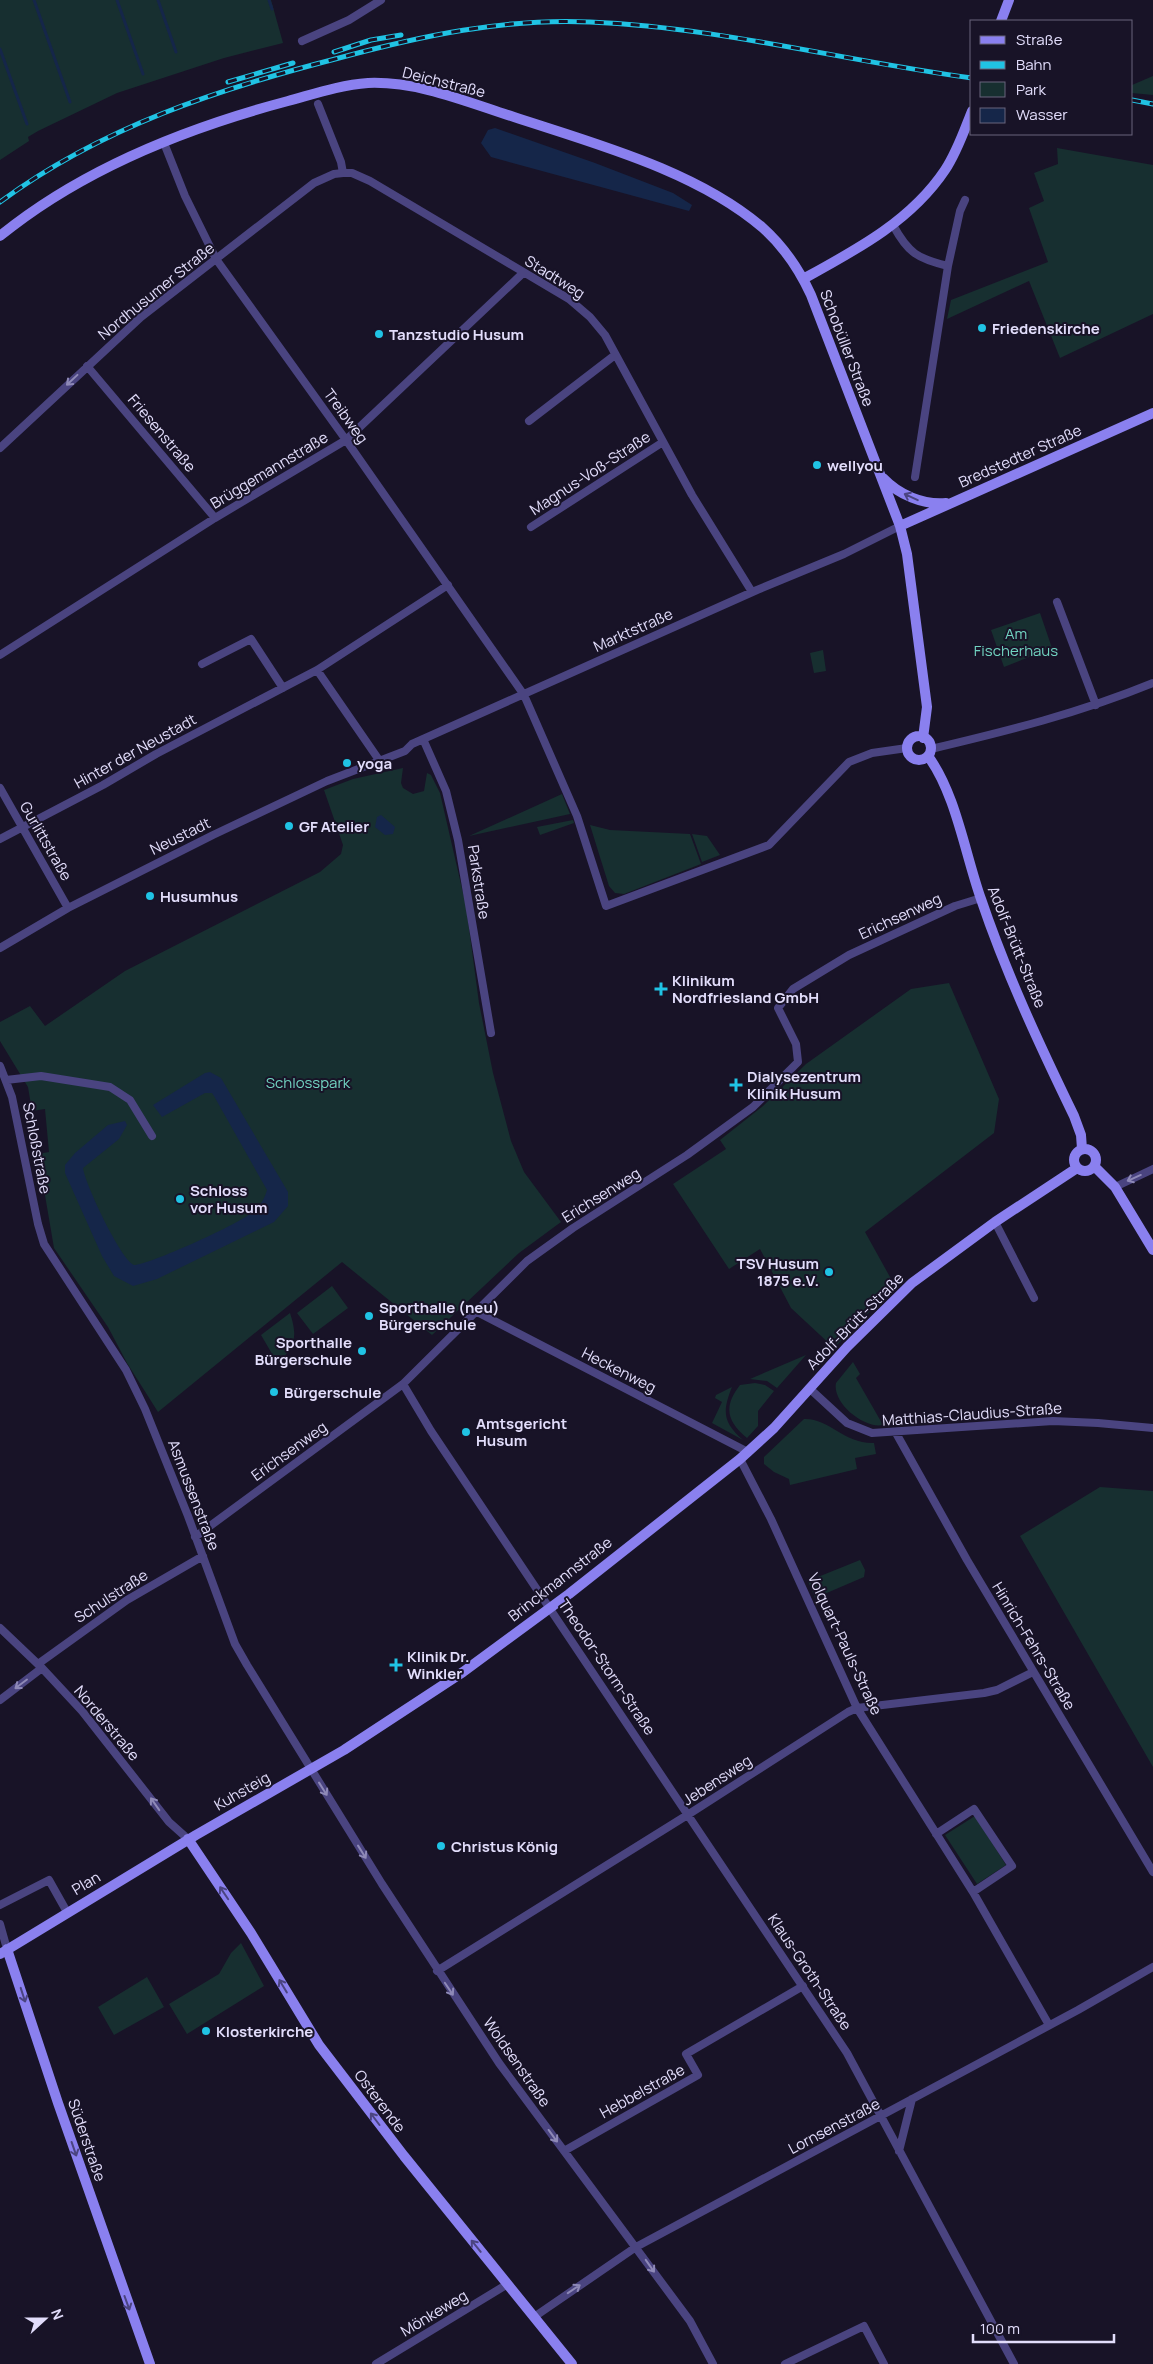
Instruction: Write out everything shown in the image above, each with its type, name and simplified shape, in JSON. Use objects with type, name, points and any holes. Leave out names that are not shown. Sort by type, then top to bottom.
[{"type":"main road","points":[[1001,20],[1009,0]]},
{"type":"main road","name":"Deichstraße","points":[[0,236],[58,194],[94,173],[164,143],[218,121],[331,89],[368,83],[402,85],[467,102],[619,152],[680,178],[738,209],[764,229],[783,250],[803,279]]},
{"type":"main road","name":"Schobüller Straße","points":[[900,526],[803,279],[893,225],[919,202],[946,169],[960,142],[970,115]]},
{"type":"main road","name":"Bredstedter Straße","points":[[900,526],[1153,413]]},
{"type":"main road","points":[[878,471],[893,487],[919,501],[932,504],[952,503]]},
{"type":"main road","points":[[900,526],[907,554],[927,707],[923,738],[912,738],[908,742],[907,748],[912,758],[918,760],[929,752]]},
{"type":"main road","name":"Adolf-Brütt-Straße","points":[[923,738],[928,742],[929,752],[949,798],[980,898],[1010,976],[1074,1116],[1081,1135],[1082,1148]]},
{"type":"main road","name":"Adolf-Brütt-Straße","points":[[1082,1148],[1093,1152],[1096,1157],[1094,1166],[1085,1171],[1077,1168],[1074,1164],[1075,1154],[1082,1148]]},
{"type":"main road","points":[[1094,1166],[1115,1187],[1153,1250]]},
{"type":"main road","name":"Adolf-Brütt-Straße","points":[[809,1388],[912,1283],[995,1222],[1077,1168]]},
{"type":"main road","name":"Brinckmannstraße","points":[[310,1768],[344,1750],[459,1675],[550,1606],[744,1456],[774,1428],[809,1388]]},
{"type":"main road","name":"Kuhsteig","points":[[188,1839],[310,1768]]},
{"type":"main road","name":"Plan","points":[[4,1951],[188,1839]]},
{"type":"main road","name":"Osterende","points":[[188,1839],[251,1933],[319,2045],[410,2164],[506,2285],[572,2364]]},
{"type":"main road","name":"Süderstraße","points":[[4,1951],[150,2364]]},
{"type":"street","points":[[302,41],[341,24],[381,0]]},
{"type":"street","points":[[318,104],[341,162],[342,172]]},
{"type":"street","name":"Treibweg","points":[[164,143],[185,196],[216,259],[346,440],[524,695],[577,816],[606,906],[769,845],[849,762],[872,753],[907,748]]},
{"type":"street","name":"Nordhusumer Straße","points":[[0,448],[142,317],[314,183],[342,172]]},
{"type":"street","name":"Stadtweg","points":[[342,172],[352,173],[370,181],[569,299],[590,317],[605,335],[663,442],[752,592]]},
{"type":"street","points":[[915,477],[948,266],[960,211],[965,200]]},
{"type":"street","points":[[893,225],[902,242],[913,254],[925,260],[948,266]]},
{"type":"street","name":"Brüggemannstraße","points":[[0,655],[215,518],[346,440],[523,273]]},
{"type":"street","points":[[529,421],[615,355]]},
{"type":"street","name":"Friesenstraße","points":[[88,366],[215,518]]},
{"type":"street","name":"Magnus-Voß-Straße","points":[[531,527],[663,442]]},
{"type":"street","name":"Marktstraße","points":[[379,760],[405,751],[412,744],[752,592],[844,554],[900,526]]},
{"type":"street","name":"Hinter der Neustadt","points":[[0,839],[103,785],[156,754],[317,670],[448,585]]},
{"type":"street","points":[[1057,602],[1096,706]]},
{"type":"street","points":[[202,664],[251,638],[283,688]]},
{"type":"street","points":[[317,670],[379,760]]},
{"type":"street","points":[[929,752],[1030,726],[1096,706],[1153,683]]},
{"type":"street","name":"Parkstraße","points":[[423,739],[446,791],[458,840],[491,1033]]},
{"type":"street","name":"Neustadt","points":[[0,948],[68,908],[299,794],[379,760]]},
{"type":"street","name":"Gurlittstraße","points":[[0,788],[68,908]]},
{"type":"street","name":"Erichsenweg","points":[[195,1537],[403,1384],[527,1261],[573,1228],[687,1155],[753,1107],[798,1062],[796,1044],[778,1008],[793,989],[849,955],[888,936],[955,906],[980,898]]},
{"type":"street","name":"Schloßstraße","points":[[0,1066],[12,1097],[42,1236]]},
{"type":"street","points":[[6,1080],[41,1076],[110,1087],[130,1100],[152,1136]]},
{"type":"street","points":[[1115,1187],[1153,1169]]},
{"type":"street","points":[[995,1222],[1034,1298]]},
{"type":"street","name":"Asmussenstraße","points":[[42,1236],[53,1260],[126,1370],[145,1409],[203,1556],[235,1644],[310,1768]]},
{"type":"street","name":"Heckenweg","points":[[477,1312],[744,1456]]},
{"type":"street","name":"Theodor-Storm-Straße","points":[[403,1384],[431,1430],[689,1814]]},
{"type":"street","name":"Matthias-Claudius-Straße","points":[[809,1388],[856,1428],[872,1433],[896,1433],[1053,1421],[1153,1428]]},
{"type":"street","name":"Hinrich-Fehrs-Straße","points":[[896,1433],[1034,1672],[1153,1872]]},
{"type":"street","name":"Volquart-Pauls-Straße","points":[[744,1456],[856,1708],[973,1892],[1049,2024]]},
{"type":"street","name":"Schulstraße","points":[[0,1700],[40,1666],[126,1600],[203,1556]]},
{"type":"street","name":"Norderstraße","points":[[0,1628],[40,1666],[99,1730],[169,1822],[188,1839]]},
{"type":"street","name":"Jebensweg","points":[[437,1971],[856,1708],[984,1693],[997,1690],[1034,1672]]},
{"type":"street","name":"Woldsenstraße","points":[[310,1768],[437,1971],[499,2063],[690,2321],[713,2364]]},
{"type":"street","points":[[936,1834],[974,1809],[1012,1866],[973,1892]]},
{"type":"street","name":"Klaus-Groth-Straße","points":[[689,1814],[848,2053],[1014,2364]]},
{"type":"street","points":[[0,1905],[49,1880],[67,1912]]},
{"type":"street","name":"Süderstraße","points":[[0,1924],[4,1951]]},
{"type":"street","name":"Lornsenstraße","points":[[534,2317],[636,2247],[882,2116],[1153,1967]]},
{"type":"street","name":"Hebbelstraße","points":[[564,2151],[698,2075],[686,2054],[803,1986]]},
{"type":"street","points":[[899,2151],[912,2099]]},
{"type":"street","name":"Mönkeweg","points":[[376,2364],[506,2285]]},
{"type":"street","points":[[785,2364],[864,2326],[884,2364]]},
{"type":"green space","points":[[0,0],[271,0],[283,43],[224,58],[117,93],[38,131],[28,137],[29,141],[0,160]]},
{"type":"green space","points":[[1153,76],[1153,95],[1133,93],[1133,85]]},
{"type":"green space","points":[[1057,148],[1153,165],[1153,314],[1060,358],[1029,281],[947,319],[951,300],[1048,262],[1029,208],[1044,201],[1034,173],[1058,164]]},
{"type":"green space","name":"Am Fischerhaus","points":[[1040,613],[1052,648],[1004,667],[991,630]]},
{"type":"green space","points":[[823,650],[826,671],[814,673],[810,653]]},
{"type":"green space","name":"Schlosspark","points":[[403,768],[401,783],[403,788],[413,794],[424,791],[427,773],[431,775],[440,793],[466,906],[479,1003],[493,1073],[511,1141],[524,1172],[561,1222],[519,1253],[432,1335],[342,1262],[158,1412],[127,1363],[108,1327],[54,1248],[38,1154],[49,1152],[45,1109],[32,1111],[28,1087],[0,1041],[0,1022],[30,1006],[45,1026],[125,971],[320,872],[341,854],[343,845],[324,790],[353,779]]},
{"type":"green space","points":[[562,794],[570,814],[469,836]]},
{"type":"green space","points":[[573,820],[574,823],[540,835],[537,827]]},
{"type":"green space","points":[[590,825],[610,830],[690,834],[701,864],[624,894],[615,893],[609,886]]},
{"type":"green space","points":[[692,834],[707,836],[720,855],[702,862]]},
{"type":"green space","points":[[949,983],[999,1099],[994,1133],[865,1232],[895,1286],[834,1348],[791,1308],[760,1249],[729,1269],[673,1184],[726,1149],[720,1140],[763,1106],[806,1064],[911,989]]},
{"type":"green space","points":[[332,1286],[348,1308],[313,1334],[297,1313]]},
{"type":"green space","points":[[290,1313],[294,1329],[293,1340],[288,1351],[278,1364],[261,1335]]},
{"type":"green space","points":[[806,1355],[777,1388],[767,1381],[750,1379]]},
{"type":"green space","points":[[853,1362],[860,1374],[856,1378],[883,1425],[867,1423],[859,1419],[839,1399],[836,1383]]},
{"type":"green space","points":[[755,1383],[765,1385],[774,1391],[758,1411],[758,1426],[747,1438],[735,1426],[729,1407],[740,1385]]},
{"type":"green space","points":[[732,1387],[727,1403],[726,1416],[731,1428],[743,1440],[712,1423],[722,1402],[715,1398],[716,1395]]},
{"type":"green space","points":[[804,1419],[821,1422],[854,1440],[874,1443],[876,1454],[855,1458],[857,1469],[790,1485],[789,1479],[774,1472],[764,1464],[764,1457]]},
{"type":"green space","points":[[1100,1487],[1153,1491],[1153,1767],[1020,1536]]},
{"type":"green space","points":[[860,1560],[865,1570],[864,1577],[815,1598],[808,1581]]},
{"type":"green space","points":[[975,1816],[1006,1865],[977,1884],[945,1835]]},
{"type":"green space","points":[[241,1943],[264,1986],[187,2034],[169,2004],[219,1974],[231,1953]]},
{"type":"green space","points":[[147,1977],[164,2007],[114,2035],[98,2007]]},
{"type":"water","points":[[495,128],[673,193],[692,205],[689,211],[491,157],[481,143],[488,130]]},
{"type":"water","points":[[381,815],[395,827],[393,834],[385,835],[375,827],[377,817]]},
{"type":"water","points":[[210,1072],[221,1078],[288,1192],[288,1206],[274,1222],[157,1279],[133,1286],[114,1276],[102,1256],[65,1173],[65,1165],[75,1153],[108,1125],[125,1121],[127,1125],[119,1139],[83,1168],[104,1221],[121,1250],[134,1265],[156,1259],[192,1244],[250,1214],[261,1204],[267,1190],[212,1093],[205,1093],[162,1117],[153,1105],[205,1073]]},
{"type":"waterway","points":[[34,0],[70,102]]},
{"type":"waterway","points":[[117,0],[143,74]]},
{"type":"waterway","points":[[158,0],[176,52]]},
{"type":"waterway","points":[[269,0],[272,9]]},
{"type":"waterway","points":[[0,49],[27,124]]},
{"type":"railway","points":[[0,202],[79,152],[120,132],[205,97],[294,70],[370,50],[432,36],[494,26],[558,21],[638,25],[686,30],[970,78]]},
{"type":"railway","points":[[334,52],[371,40],[401,35]]},
{"type":"railway","points":[[228,82],[293,63]]},
{"type":"railway","points":[[1133,100],[1153,104]]},
{"type":"place","name":"Friedenskirche","points":[[982,328]]},
{"type":"place","name":"Tanzstudio Husum","points":[[379,334]]},
{"type":"place","name":"wellyou","points":[[817,465]]},
{"type":"place","name":"yoga","points":[[347,763]]},
{"type":"place","name":"GF Atelier","points":[[289,826]]},
{"type":"place","name":"Husumhus","points":[[150,896]]},
{"type":"place","name":"Klinikum Nordfriesland GmbH","points":[[661,989]]},
{"type":"place","name":"Dialysezentrum Klinik Husum","points":[[736,1085]]},
{"type":"place","name":"Schloss vor Husum","points":[[180,1199]]},
{"type":"place","name":"TSV Husum 1875 e.V.","points":[[829,1272]]},
{"type":"place","name":"Sporthalle (neu) Bürgerschule","points":[[369,1316]]},
{"type":"place","name":"Sporthalle Bürgerschule","points":[[362,1351]]},
{"type":"place","name":"Bürgerschule","points":[[274,1392]]},
{"type":"place","name":"Amtsgericht Husum","points":[[466,1432]]},
{"type":"place","name":"Klinik Dr. Winkler","points":[[396,1665]]},
{"type":"place","name":"Christus König","points":[[441,1846]]},
{"type":"place","name":"Klosterkirche","points":[[206,2031]]}]
